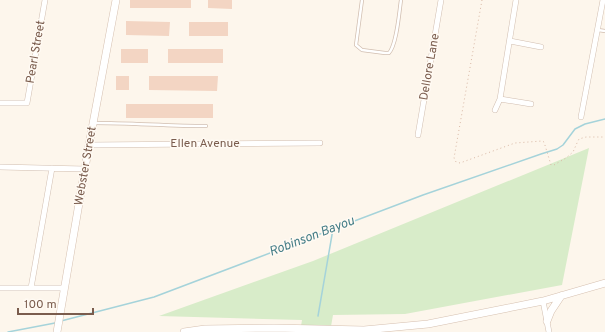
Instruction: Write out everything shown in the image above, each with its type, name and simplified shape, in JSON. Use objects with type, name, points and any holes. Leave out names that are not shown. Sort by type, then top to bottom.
[{"type":"main road","name":"Webster Street","points":[[57,332],[89,145],[116,0]]},
{"type":"main road","points":[[184,332],[205,329],[370,331],[428,324],[543,301],[605,283]]},
{"type":"main road","points":[[547,322],[561,296]]},
{"type":"street","name":"Pearl Street","points":[[0,103],[27,103],[45,0]]},
{"type":"street","name":"Dellore Lane","points":[[418,135],[441,0]]},
{"type":"street","points":[[495,110],[500,99],[516,0]]},
{"type":"street","points":[[581,117],[603,0]]},
{"type":"street","points":[[510,41],[541,47]]},
{"type":"street","points":[[500,99],[531,104]]},
{"type":"street","name":"Ellen Avenue","points":[[89,145],[320,143]]},
{"type":"street","points":[[0,167],[85,169]]},
{"type":"street","points":[[31,288],[52,168]]},
{"type":"street","points":[[0,288],[64,288]]},
{"type":"street","points":[[543,301],[549,332]]},
{"type":"lane","points":[[362,0],[356,44],[362,50],[389,53],[394,41],[401,0]]},
{"type":"lane","points":[[597,30],[605,31]]},
{"type":"lane","points":[[93,124],[122,123],[206,126]]},
{"type":"path","points":[[482,0],[454,158],[456,162],[460,163],[515,143],[542,141],[551,164],[554,165],[573,152],[576,143],[580,139],[586,137],[605,137]]},
{"type":"green space","points":[[589,148],[562,285],[405,314],[333,315],[330,332],[300,332],[302,320],[159,316],[313,261]]},
{"type":"building","points":[[130,0],[191,0],[191,8],[130,8]]},
{"type":"building","points":[[208,0],[232,0],[232,9],[208,8]]},
{"type":"building","points":[[126,21],[170,22],[169,36],[126,35]]},
{"type":"building","points":[[189,22],[228,22],[228,36],[189,36]]},
{"type":"building","points":[[121,49],[148,49],[148,63],[121,63]]},
{"type":"building","points":[[168,49],[223,49],[223,63],[168,63]]},
{"type":"building","points":[[116,76],[129,76],[129,90],[116,90]]},
{"type":"building","points":[[149,76],[218,76],[217,91],[149,90]]},
{"type":"building","points":[[126,104],[213,104],[213,118],[126,118]]},
{"type":"waterway","name":"Robinson Bayou","points":[[61,321],[154,297],[423,195],[557,149],[563,145],[575,129],[585,124],[605,119]]},
{"type":"waterway","points":[[318,316],[333,229]]},
{"type":"waterway","name":"Robinson Bayou","points":[[8,332],[55,323]]}]
